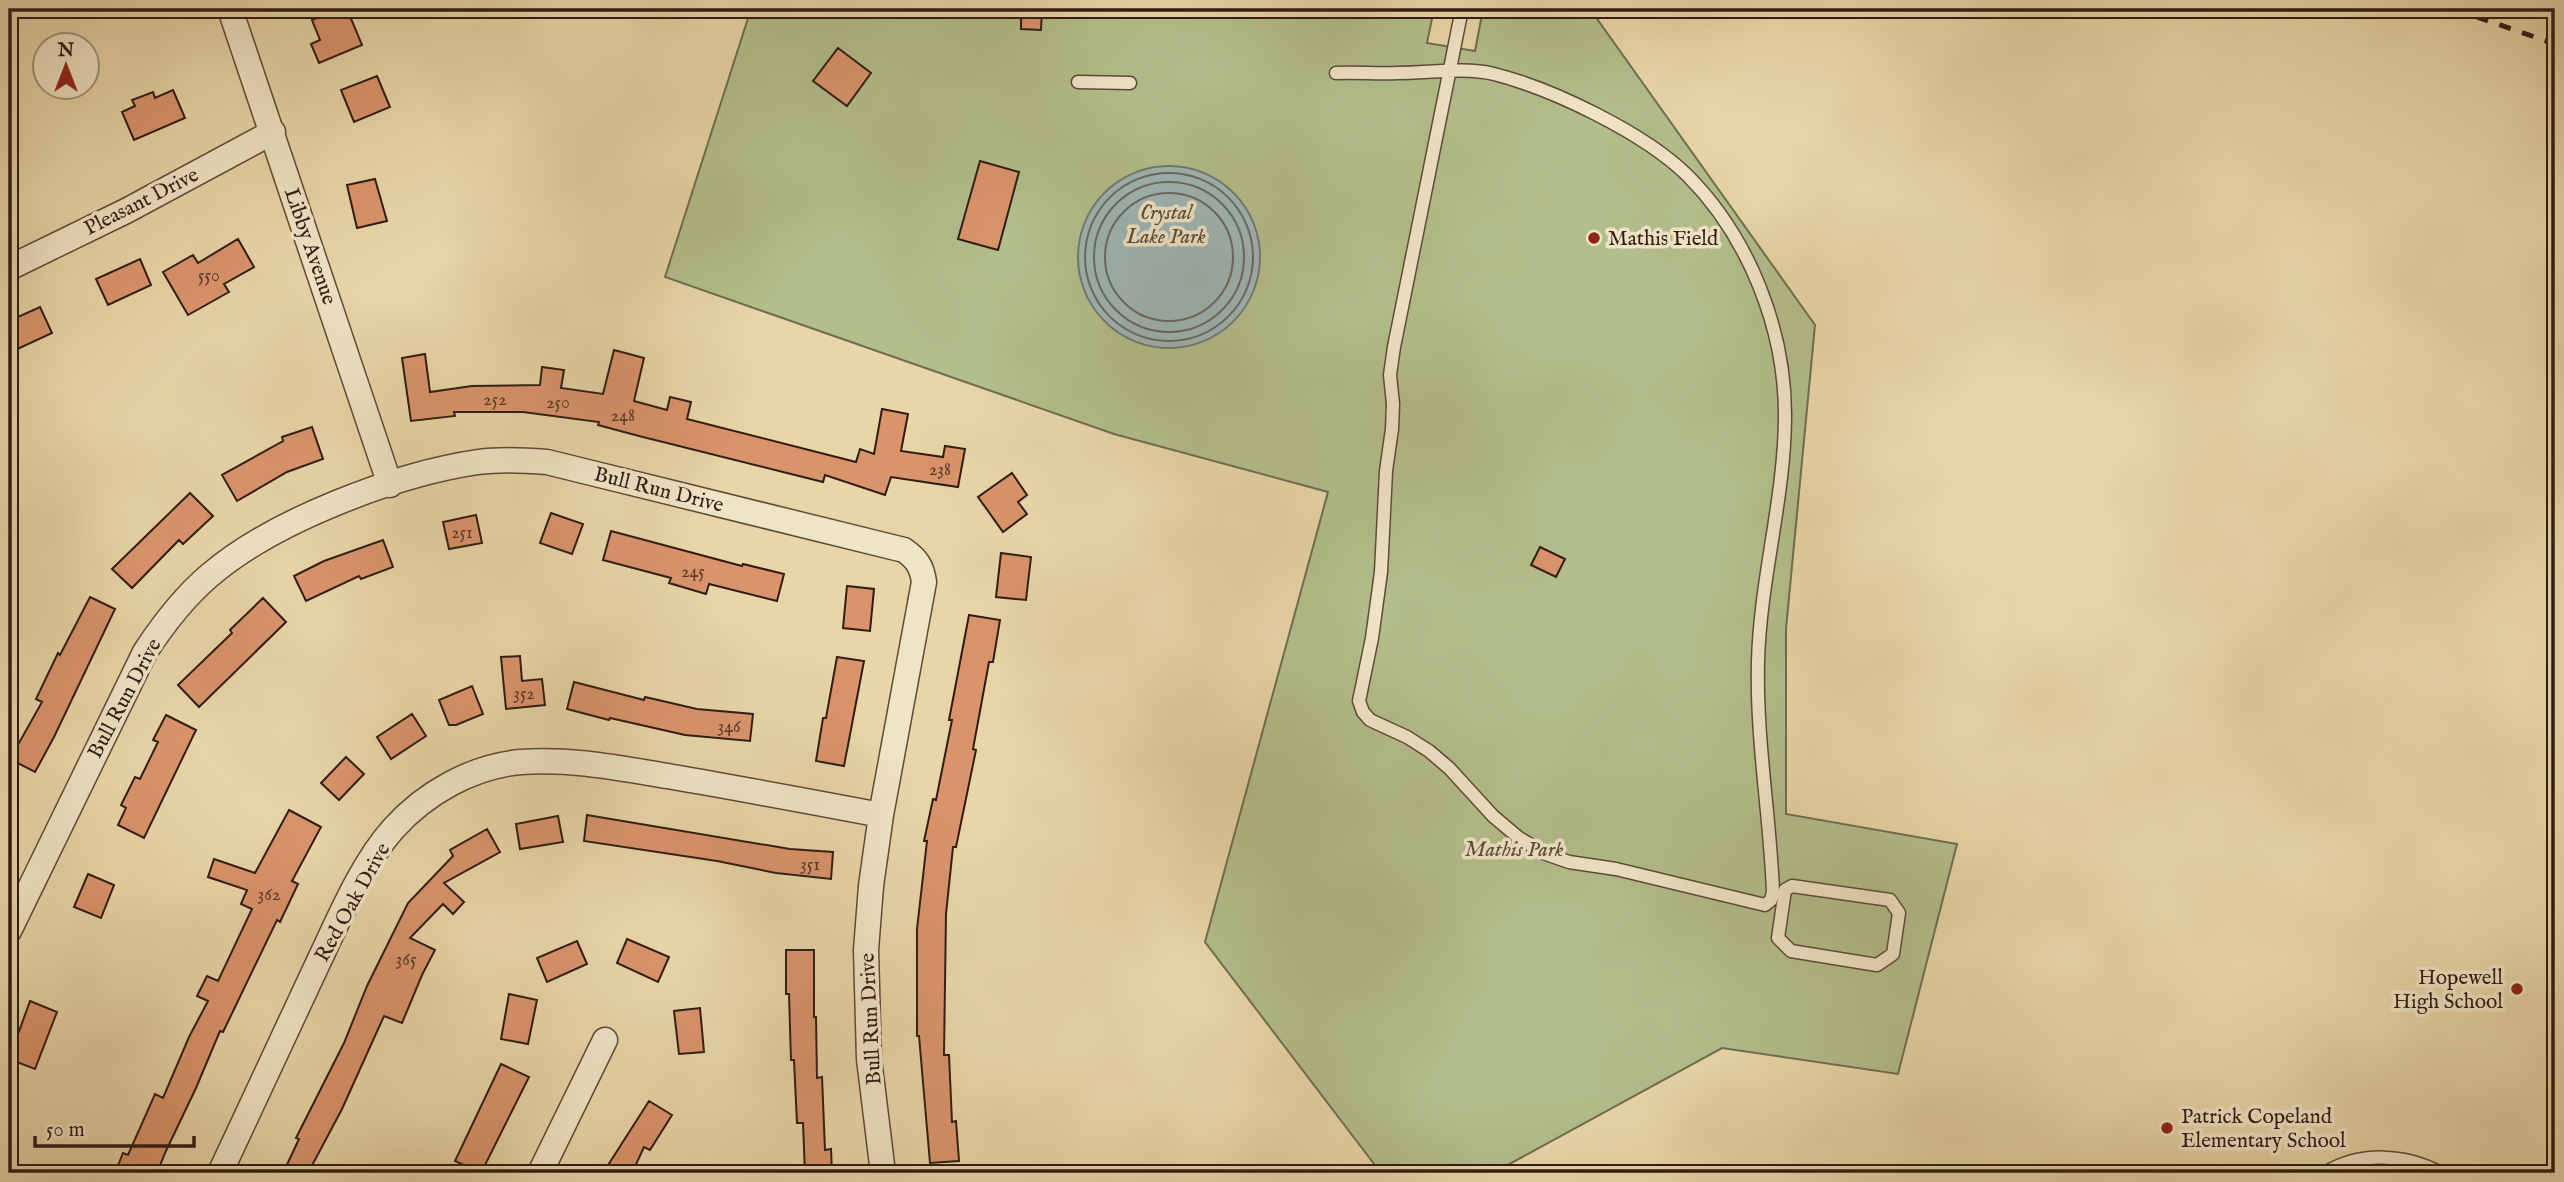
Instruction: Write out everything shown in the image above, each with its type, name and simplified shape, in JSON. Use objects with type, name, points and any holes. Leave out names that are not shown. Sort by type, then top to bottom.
[{"type":"street","name":"Libby Avenue","points":[[230,9],[390,485]]},
{"type":"street","name":"Pleasant Drive","points":[[9,268],[126,211],[273,132]]},
{"type":"street","name":"Bull Run Drive","points":[[9,931],[145,652],[167,619],[211,574],[243,551],[279,529],[337,503],[431,471],[477,462],[513,459],[547,462],[904,550],[915,558],[922,569],[924,582],[881,815],[866,950],[869,1059],[883,1173]]},
{"type":"street","name":"Red Oak Drive","points":[[220,1173],[335,928],[374,853],[411,811],[461,778],[519,762],[564,761],[774,794],[881,815]]},
{"type":"street","points":[[540,1173],[605,1040]]},
{"type":"lane","points":[[1336,74],[1450,71],[1492,74],[1563,99],[1600,116],[1658,152],[1686,174],[1729,228],[1756,279],[1770,314],[1782,365],[1785,415],[1779,493],[1761,608],[1757,704],[1771,840],[1773,892],[1776,901],[1778,938],[1791,951],[1877,965],[1893,954],[1899,913],[1890,900],[1792,886],[1776,901],[1757,905],[1546,854],[1519,838],[1493,816],[1449,768],[1429,751],[1407,737],[1370,720],[1363,712],[1359,701],[1372,638],[1381,572],[1386,471],[1392,429],[1390,375],[1394,347],[1450,71],[1462,9]]},
{"type":"lane","points":[[1078,82],[1130,83]]},
{"type":"lane","points":[[2325,1173],[2348,1162],[2385,1157],[2426,1165],[2441,1173]]},
{"type":"green space","name":"Mathis Park","points":[[751,9],[1434,9],[1427,43],[1475,51],[1483,9],[1590,9],[1815,325],[1786,629],[1786,814],[1957,844],[1898,1074],[1722,1048],[1493,1173],[1381,1173],[1205,942],[1328,492],[1114,434],[665,277]]},
{"type":"water","points":[[1169,166],[1204,173],[1233,193],[1253,222],[1260,257],[1253,292],[1233,321],[1204,341],[1169,348],[1134,341],[1105,321],[1085,292],[1078,257],[1085,222],[1105,193],[1134,173]]},
{"type":"building","points":[[317,9],[347,9],[362,45],[319,63],[311,44],[320,40],[312,20],[320,17]]},
{"type":"building","points":[[1021,9],[1042,9],[1041,30],[1021,29]]},
{"type":"building","points":[[838,48],[871,73],[847,106],[813,81]]},
{"type":"building","points":[[377,76],[390,107],[354,122],[341,90]]},
{"type":"building","points":[[173,90],[185,118],[134,140],[122,112],[135,106],[132,100],[153,92],[155,98]]},
{"type":"building","points":[[980,161],[1019,172],[998,250],[958,239]]},
{"type":"building","points":[[375,179],[387,221],[357,228],[347,185]]},
{"type":"building","points":[[238,239],[254,267],[224,284],[229,292],[188,315],[163,272],[193,255],[198,263]]},
{"type":"building","points":[[140,259],[151,285],[108,305],[96,279]]},
{"type":"building","points":[[40,307],[52,333],[9,353],[9,321]]},
{"type":"building","points":[[614,350],[644,358],[634,401],[667,410],[670,397],[691,402],[687,419],[856,462],[860,449],[874,454],[882,409],[908,414],[901,451],[943,457],[945,446],[965,449],[958,487],[891,477],[885,495],[825,475],[823,482],[639,436],[598,425],[599,422],[523,412],[454,412],[455,416],[411,421],[402,358],[425,354],[430,392],[472,386],[540,385],[542,367],[564,370],[561,388],[603,394]]},
{"type":"building","points":[[312,427],[323,459],[287,472],[237,501],[222,475],[283,441],[282,437]]},
{"type":"building","points":[[1012,473],[1027,495],[1018,502],[1027,514],[1003,532],[978,497]]},
{"type":"building","points":[[190,493],[213,516],[183,544],[179,540],[132,588],[112,569]]},
{"type":"building","points":[[551,513],[583,524],[572,554],[540,543]]},
{"type":"building","points":[[476,515],[482,543],[449,549],[443,522]]},
{"type":"building","points":[[611,531],[742,566],[743,564],[784,574],[777,601],[709,584],[706,594],[669,583],[671,578],[603,560]]},
{"type":"building","points":[[383,540],[393,567],[361,579],[359,576],[306,601],[294,576],[324,561]]},
{"type":"building","points":[[1540,547],[1565,559],[1556,577],[1531,565]]},
{"type":"building","points":[[1001,553],[1031,557],[1026,600],[996,597]]},
{"type":"building","points":[[847,586],[874,589],[870,631],[843,628]]},
{"type":"building","points":[[90,597],[115,609],[35,772],[10,759],[42,702],[36,699],[58,653],[60,655]]},
{"type":"building","points":[[263,598],[286,622],[199,707],[178,685],[232,633],[230,630]]},
{"type":"building","points":[[969,615],[1000,620],[993,662],[989,662],[973,749],[976,750],[956,847],[953,847],[946,914],[944,1055],[949,1055],[952,1122],[956,1121],[959,1161],[930,1163],[917,1036],[917,929],[927,841],[924,841],[933,799],[936,800],[952,720],[949,720]]},
{"type":"building","points":[[520,656],[522,681],[542,679],[545,705],[506,709],[501,657]]},
{"type":"building","points":[[837,657],[864,661],[844,766],[816,761]]},
{"type":"building","points":[[574,682],[644,700],[645,697],[697,709],[753,714],[750,741],[685,735],[567,709]]},
{"type":"building","points":[[472,686],[483,714],[456,725],[449,725],[439,700]]},
{"type":"building","points":[[412,714],[426,736],[391,759],[377,737]]},
{"type":"building","points":[[166,715],[196,730],[144,838],[118,825],[126,808],[121,805],[135,777],[140,779],[158,742],[153,740]]},
{"type":"building","points":[[346,757],[364,774],[339,800],[321,783]]},
{"type":"building","points":[[289,810],[321,827],[292,881],[298,884],[280,922],[277,920],[223,1032],[220,1031],[165,1153],[159,1168],[171,1173],[115,1173],[123,1153],[128,1155],[155,1094],[163,1098],[208,1001],[197,996],[207,976],[218,981],[252,909],[241,904],[247,890],[208,877],[214,859],[255,873]]},
{"type":"building","points":[[587,815],[790,849],[833,852],[831,879],[776,873],[717,861],[584,841]]},
{"type":"building","points":[[558,816],[563,842],[520,849],[516,824]]},
{"type":"building","points":[[487,829],[500,852],[444,883],[464,902],[453,914],[443,904],[410,938],[435,950],[402,1023],[384,1016],[342,1109],[308,1173],[283,1173],[299,1139],[296,1138],[344,1043],[367,986],[408,903],[453,856],[450,850]]},
{"type":"building","points":[[88,874],[114,885],[101,918],[74,907]]},
{"type":"building","points":[[627,939],[669,957],[658,982],[617,963]]},
{"type":"building","points":[[577,941],[587,964],[547,982],[537,958]]},
{"type":"building","points":[[786,950],[814,950],[817,1078],[822,1077],[825,1150],[831,1149],[832,1173],[805,1173],[803,1123],[797,1123],[794,1060],[791,1060]]},
{"type":"building","points":[[509,994],[537,1000],[528,1044],[501,1039]]},
{"type":"building","points":[[30,1001],[57,1012],[35,1069],[9,1059]]},
{"type":"building","points":[[700,1008],[704,1052],[679,1054],[674,1011]]},
{"type":"building","points":[[501,1064],[529,1077],[481,1173],[455,1161]]},
{"type":"building","points":[[649,1101],[672,1115],[650,1150],[644,1147],[632,1173],[603,1173]]},
{"type":"railway","points":[[2454,9],[2555,44]]},
{"type":"place","name":"Mathis Field","points":[[1594,238]]},
{"type":"place","name":"Hopewell High School","points":[[2517,989]]},
{"type":"place","name":"Patrick Copeland Elementary School","points":[[2167,1128]]},
{"type":"park label","name":"Crystal Lake Park","points":[[1166,224]]}]
